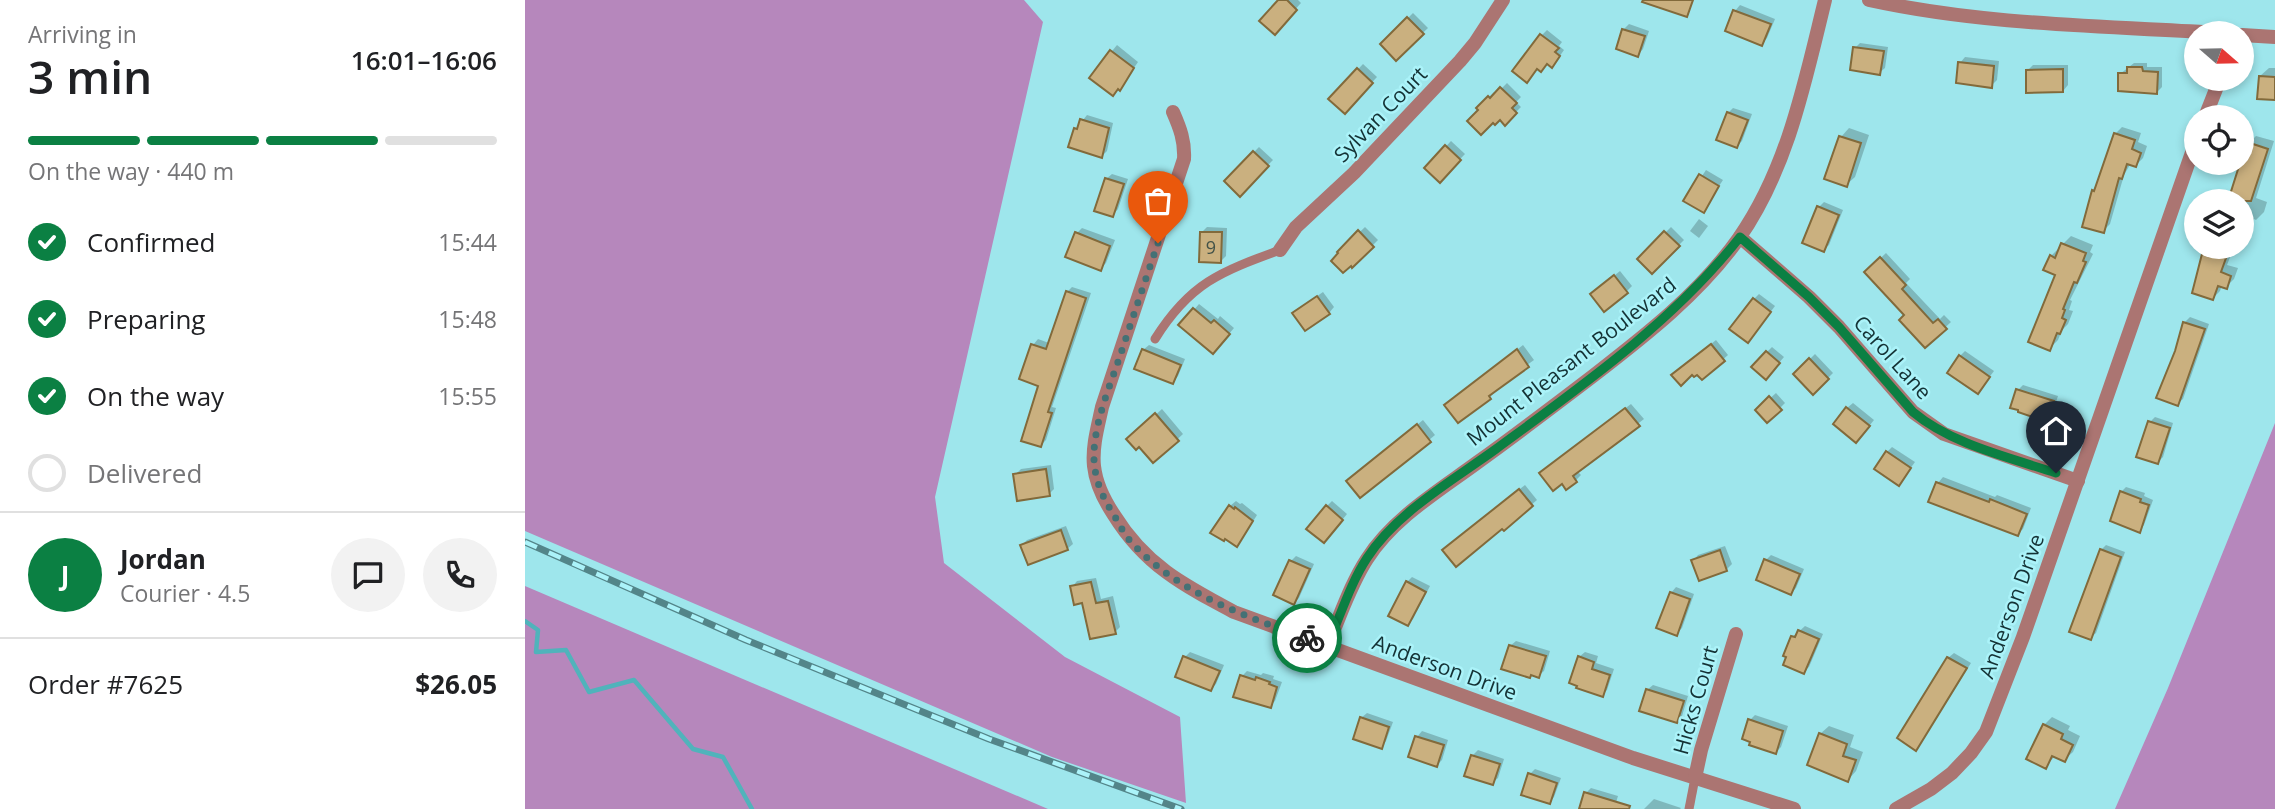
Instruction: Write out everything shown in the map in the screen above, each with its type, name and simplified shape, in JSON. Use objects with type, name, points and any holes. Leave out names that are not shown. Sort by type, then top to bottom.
[{"type":"street","name":"Sylvan Court","points":[[1280,250],[1296,227],[1355,173],[1460,61],[1503,0]]},
{"type":"street","name":"Mount Pleasant Boulevard","points":[[1327,646],[1367,558],[1388,534],[1411,512],[1653,328],[1690,295],[1740,237],[1762,197],[1784,147],[1804,85],[1825,0]]},
{"type":"street","points":[[1868,0],[2005,19],[2184,31]]},
{"type":"street","points":[[2254,36],[2275,37]]},
{"type":"street","name":"Anderson Drive","points":[[1173,112],[1185,145],[1184,159],[1102,407],[1094,453],[1099,489],[1129,540],[1168,573],[1201,595],[1234,612],[1633,758],[1794,809]]},
{"type":"street","name":"Anderson Drive","points":[[1896,809],[1931,789],[1952,773],[1986,732],[2023,637],[2184,175]]},
{"type":"street","name":"Carol Lane","points":[[1740,237],[1817,304],[1913,412],[1926,423],[1944,434],[2078,481]]},
{"type":"street","name":"Hicks Court","points":[[1695,778],[1736,634]]},
{"type":"lane","points":[[1155,339],[1179,304],[1200,286],[1237,265],[1280,250]]},
{"type":"lane","points":[[1689,809],[1695,778]]},
{"type":"shaded area","points":[[525,0],[1024,0],[1043,22],[935,497],[944,563],[1065,657],[1180,717],[1186,803],[1052,757],[525,531]]},
{"type":"shaded area","points":[[2275,423],[2275,809],[2115,809],[2168,688]]},
{"type":"shaded area","points":[[525,586],[1048,809],[525,809]]},
{"type":"building","points":[[1278,0],[1287,0],[1297,10],[1275,35],[1259,21]]},
{"type":"building","points":[[1693,0],[1687,17],[1642,2]]},
{"type":"building","points":[[1733,10],[1771,24],[1762,46],[1725,31]]},
{"type":"building","points":[[1407,17],[1424,34],[1396,61],[1380,44]]},
{"type":"building","points":[[1622,29],[1645,36],[1638,57],[1616,49]]},
{"type":"building","points":[[1540,34],[1559,48],[1555,52],[1560,56],[1552,68],[1547,64],[1541,72],[1537,69],[1527,83],[1512,71]]},
{"type":"building","points":[[1853,47],[1884,51],[1880,75],[1850,70]]},
{"type":"building","points":[[1110,50],[1134,68],[1120,91],[1118,89],[1113,96],[1089,78]]},
{"type":"building","points":[[1958,62],[1994,66],[1992,88],[1956,83]]},
{"type":"building","points":[[2127,67],[2142,67],[2143,71],[2158,72],[2157,94],[2118,91],[2118,73],[2127,73]]},
{"type":"building","points":[[1357,68],[1373,83],[1345,114],[1328,99]]},
{"type":"building","points":[[2063,69],[2063,92],[2026,93],[2026,70]]},
{"type":"building","points":[[2259,76],[2275,77],[2275,100],[2257,99]]},
{"type":"building","points":[[1500,87],[1517,103],[1512,108],[1517,113],[1505,126],[1500,120],[1481,135],[1467,121],[1478,110],[1476,108]]},
{"type":"building","points":[[1727,112],[1748,120],[1737,148],[1716,140]]},
{"type":"building","points":[[1080,119],[1109,128],[1102,158],[1068,147]]},
{"type":"building","points":[[2114,133],[2135,140],[2132,149],[2141,153],[2136,167],[2127,164],[2122,179],[2119,178],[2104,233],[2082,227],[2092,190],[2094,191]]},
{"type":"building","points":[[1839,136],[1861,143],[1847,187],[1824,179]]},
{"type":"building","points":[[2254,144],[2268,149],[2254,192],[2254,189],[2232,189],[2236,175],[2254,175]]},
{"type":"building","points":[[1445,145],[1461,160],[1440,183],[1424,168]]},
{"type":"building","points":[[1253,151],[1269,166],[1240,197],[1224,181]]},
{"type":"building","points":[[1699,174],[1719,186],[1704,213],[1683,201]]},
{"type":"building","points":[[1105,178],[1124,184],[1113,217],[1094,211]]},
{"type":"building","points":[[1817,206],[1839,215],[1824,252],[1802,243]]},
{"type":"building","points":[[1358,230],[1374,247],[1343,273],[1331,261]]},
{"type":"building","points":[[1664,231],[1680,246],[1652,274],[1637,259]]},
{"type":"building","points":[[1075,232],[1110,246],[1101,271],[1065,257]]},
{"type":"building","points":[[1200,232],[1222,232],[1221,263],[1199,262]]},
{"type":"building","points":[[2061,243],[2086,253],[2083,261],[2086,262],[2063,309],[2062,318],[2066,320],[2050,351],[2028,342],[2055,275],[2043,270],[2050,255],[2055,258]]},
{"type":"building","points":[[1880,257],[1906,285],[1902,289],[1933,323],[1938,319],[1947,329],[1925,348],[1899,320],[1904,315],[1864,272]]},
{"type":"building","points":[[2201,259],[2226,259],[2221,272],[2231,276],[2227,289],[2218,286],[2213,300],[2192,293]]},
{"type":"building","points":[[1614,275],[1628,293],[1604,312],[1590,294]]},
{"type":"building","points":[[1066,291],[1086,298],[1048,412],[1052,413],[1041,447],[1021,441],[1038,386],[1019,379],[1031,344],[1046,349]]},
{"type":"building","points":[[1317,296],[1330,314],[1305,331],[1292,313]]},
{"type":"building","points":[[1753,298],[1771,312],[1748,343],[1729,329]]},
{"type":"building","points":[[1193,308],[1211,323],[1214,320],[1230,334],[1213,354],[1178,325]]},
{"type":"building","points":[[2183,322],[2205,329],[2178,406],[2156,398],[2175,351]]},
{"type":"building","points":[[1711,344],[1725,361],[1702,380],[1697,375],[1692,375],[1681,386],[1671,375]]},
{"type":"building","points":[[1142,349],[1181,365],[1173,384],[1134,369]]},
{"type":"building","points":[[1517,349],[1529,367],[1458,423],[1444,405]]},
{"type":"building","points":[[1766,351],[1780,363],[1766,380],[1751,367]]},
{"type":"building","points":[[1959,355],[1990,377],[1978,394],[1947,373]]},
{"type":"building","points":[[1809,358],[1829,379],[1813,395],[1793,374]]},
{"type":"building","points":[[2016,389],[2054,401],[2047,422],[2010,408]]},
{"type":"building","points":[[1769,396],[1782,410],[1767,423],[1755,410]]},
{"type":"building","points":[[1846,407],[1870,426],[1856,443],[1833,424]]},
{"type":"building","points":[[1625,408],[1640,426],[1573,476],[1577,482],[1566,490],[1562,484],[1553,491],[1539,473]]},
{"type":"building","points":[[1155,413],[1179,441],[1153,463],[1139,447],[1136,450],[1126,439]]},
{"type":"building","points":[[2148,421],[2170,428],[2158,464],[2136,457]]},
{"type":"building","points":[[1417,424],[1431,442],[1360,498],[1346,481]]},
{"type":"building","points":[[1886,451],[1911,468],[1899,486],[1874,469]]},
{"type":"building","points":[[1046,469],[1050,496],[1017,501],[1013,474]]},
{"type":"building","points":[[1936,482],[2027,514],[2018,536],[1928,502]]},
{"type":"building","points":[[1519,489],[1533,506],[1456,567],[1442,550]]},
{"type":"building","points":[[2120,491],[2149,505],[2140,533],[2110,521]]},
{"type":"building","points":[[1229,505],[1253,521],[1237,547],[1210,533]]},
{"type":"building","points":[[1326,505],[1343,520],[1324,543],[1306,529]]},
{"type":"building","points":[[1061,530],[1068,550],[1028,565],[1020,545]]},
{"type":"building","points":[[2100,549],[2121,557],[2091,640],[2069,632]]},
{"type":"building","points":[[1720,550],[1727,571],[1699,581],[1691,560]]},
{"type":"building","points":[[1764,559],[1800,574],[1791,595],[1756,580]]},
{"type":"building","points":[[1289,560],[1310,569],[1294,605],[1273,595]]},
{"type":"building","points":[[1406,581],[1426,592],[1408,626],[1388,616]]},
{"type":"building","points":[[1091,582],[1096,603],[1108,601],[1116,634],[1090,639],[1082,603],[1074,605],[1070,586]]},
{"type":"building","points":[[1670,592],[1690,599],[1677,636],[1656,628]]},
{"type":"building","points":[[1798,630],[1819,639],[1804,674],[1783,665],[1786,657],[1783,656],[1791,636],[1795,637]]},
{"type":"building","points":[[1509,645],[1546,656],[1539,678],[1501,669]]},
{"type":"building","points":[[1183,656],[1220,671],[1211,691],[1175,677]]},
{"type":"building","points":[[1578,656],[1594,662],[1592,669],[1610,675],[1603,697],[1569,683]]},
{"type":"building","points":[[1947,657],[1967,668],[1916,751],[1897,738]]},
{"type":"building","points":[[1240,675],[1255,680],[1256,677],[1277,687],[1271,708],[1233,697]]},
{"type":"building","points":[[1646,689],[1684,701],[1677,723],[1639,711]]},
{"type":"building","points":[[1360,717],[1389,727],[1382,749],[1353,739]]},
{"type":"building","points":[[1748,719],[1783,731],[1776,754],[1749,745],[1750,742],[1742,739]]},
{"type":"building","points":[[2043,724],[2063,734],[2061,739],[2073,745],[2065,762],[2052,756],[2046,769],[2026,759]]},
{"type":"building","points":[[1819,733],[1847,744],[1843,756],[1856,760],[1848,782],[1807,765]]},
{"type":"building","points":[[1415,736],[1444,745],[1437,767],[1408,757]]},
{"type":"building","points":[[1471,755],[1500,764],[1493,785],[1464,776]]},
{"type":"building","points":[[1528,773],[1557,783],[1550,804],[1521,795]]},
{"type":"building","points":[[1584,792],[1630,806],[1629,809],[1579,809]]},
{"type":"waterway","points":[[525,621],[538,630],[536,652],[566,650],[589,692],[634,680],[693,749],[723,757],[752,809]]},
{"type":"railway","points":[[525,542],[746,640],[989,739],[1181,809]]},
{"type":"way so far","points":[[1158,243],[1102,407],[1094,453],[1099,489],[1129,540],[1168,573],[1201,595],[1234,612],[1307,638]]},
{"type":"route","points":[[1307,638],[1327,646],[1367,558],[1411,512],[1653,328],[1690,295],[1740,237],[1809,297],[1926,423],[1944,434],[2056,473]]}]
